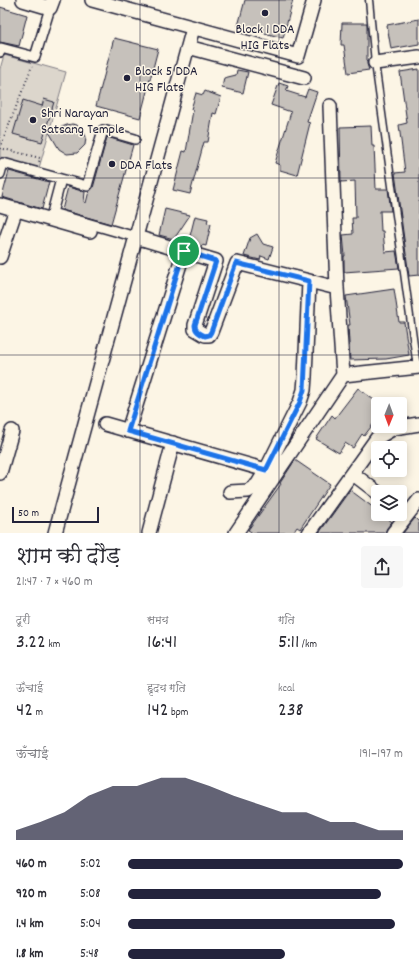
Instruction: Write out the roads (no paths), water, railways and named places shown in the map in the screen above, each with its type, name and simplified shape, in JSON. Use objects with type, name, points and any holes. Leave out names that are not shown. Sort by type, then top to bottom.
[{"type":"street","points":[[0,52],[1,48],[34,60],[52,4],[22,0]]},
{"type":"street","points":[[92,0],[298,56],[314,0]]},
{"type":"street","points":[[55,533],[193,28]]},
{"type":"street","points":[[188,47],[304,78]]},
{"type":"street","points":[[375,63],[419,57]]},
{"type":"street","points":[[236,533],[343,375],[337,288],[330,106]]},
{"type":"street","points":[[0,174],[3,163],[87,186],[103,130],[135,139]]},
{"type":"street","points":[[61,179],[52,213],[216,261],[195,325],[195,329],[205,336],[209,335],[211,332],[236,263],[337,288]]},
{"type":"street","points":[[0,205],[90,231]]},
{"type":"street","points":[[0,257],[16,209]]},
{"type":"street","points":[[128,431],[184,251]]},
{"type":"street","points":[[230,492],[248,491],[257,485],[300,402],[304,390],[309,281]]},
{"type":"street","points":[[343,375],[418,370]]},
{"type":"street","points":[[105,424],[266,470]]},
{"type":"street","points":[[309,533],[377,438],[394,428],[419,424]]},
{"type":"street","points":[[0,473],[12,431]]},
{"type":"street","points":[[149,533],[173,443]]},
{"type":"street","points":[[352,473],[371,488]]},
{"type":"street","points":[[407,510],[419,500]]},
{"type":"street","points":[[393,533],[399,521]]},
{"type":"lane","points":[[369,0],[375,63],[418,370]]},
{"type":"place","name":"Block 1 DDA HIG Flats","points":[[265,13]]},
{"type":"place","name":"Block 5 DDA HIG Flats","points":[[127,78]]},
{"type":"place","name":"Shri Narayan Satsang Temple","points":[[33,120]]},
{"type":"place","name":"DDA Flats","points":[[112,164]]}]
